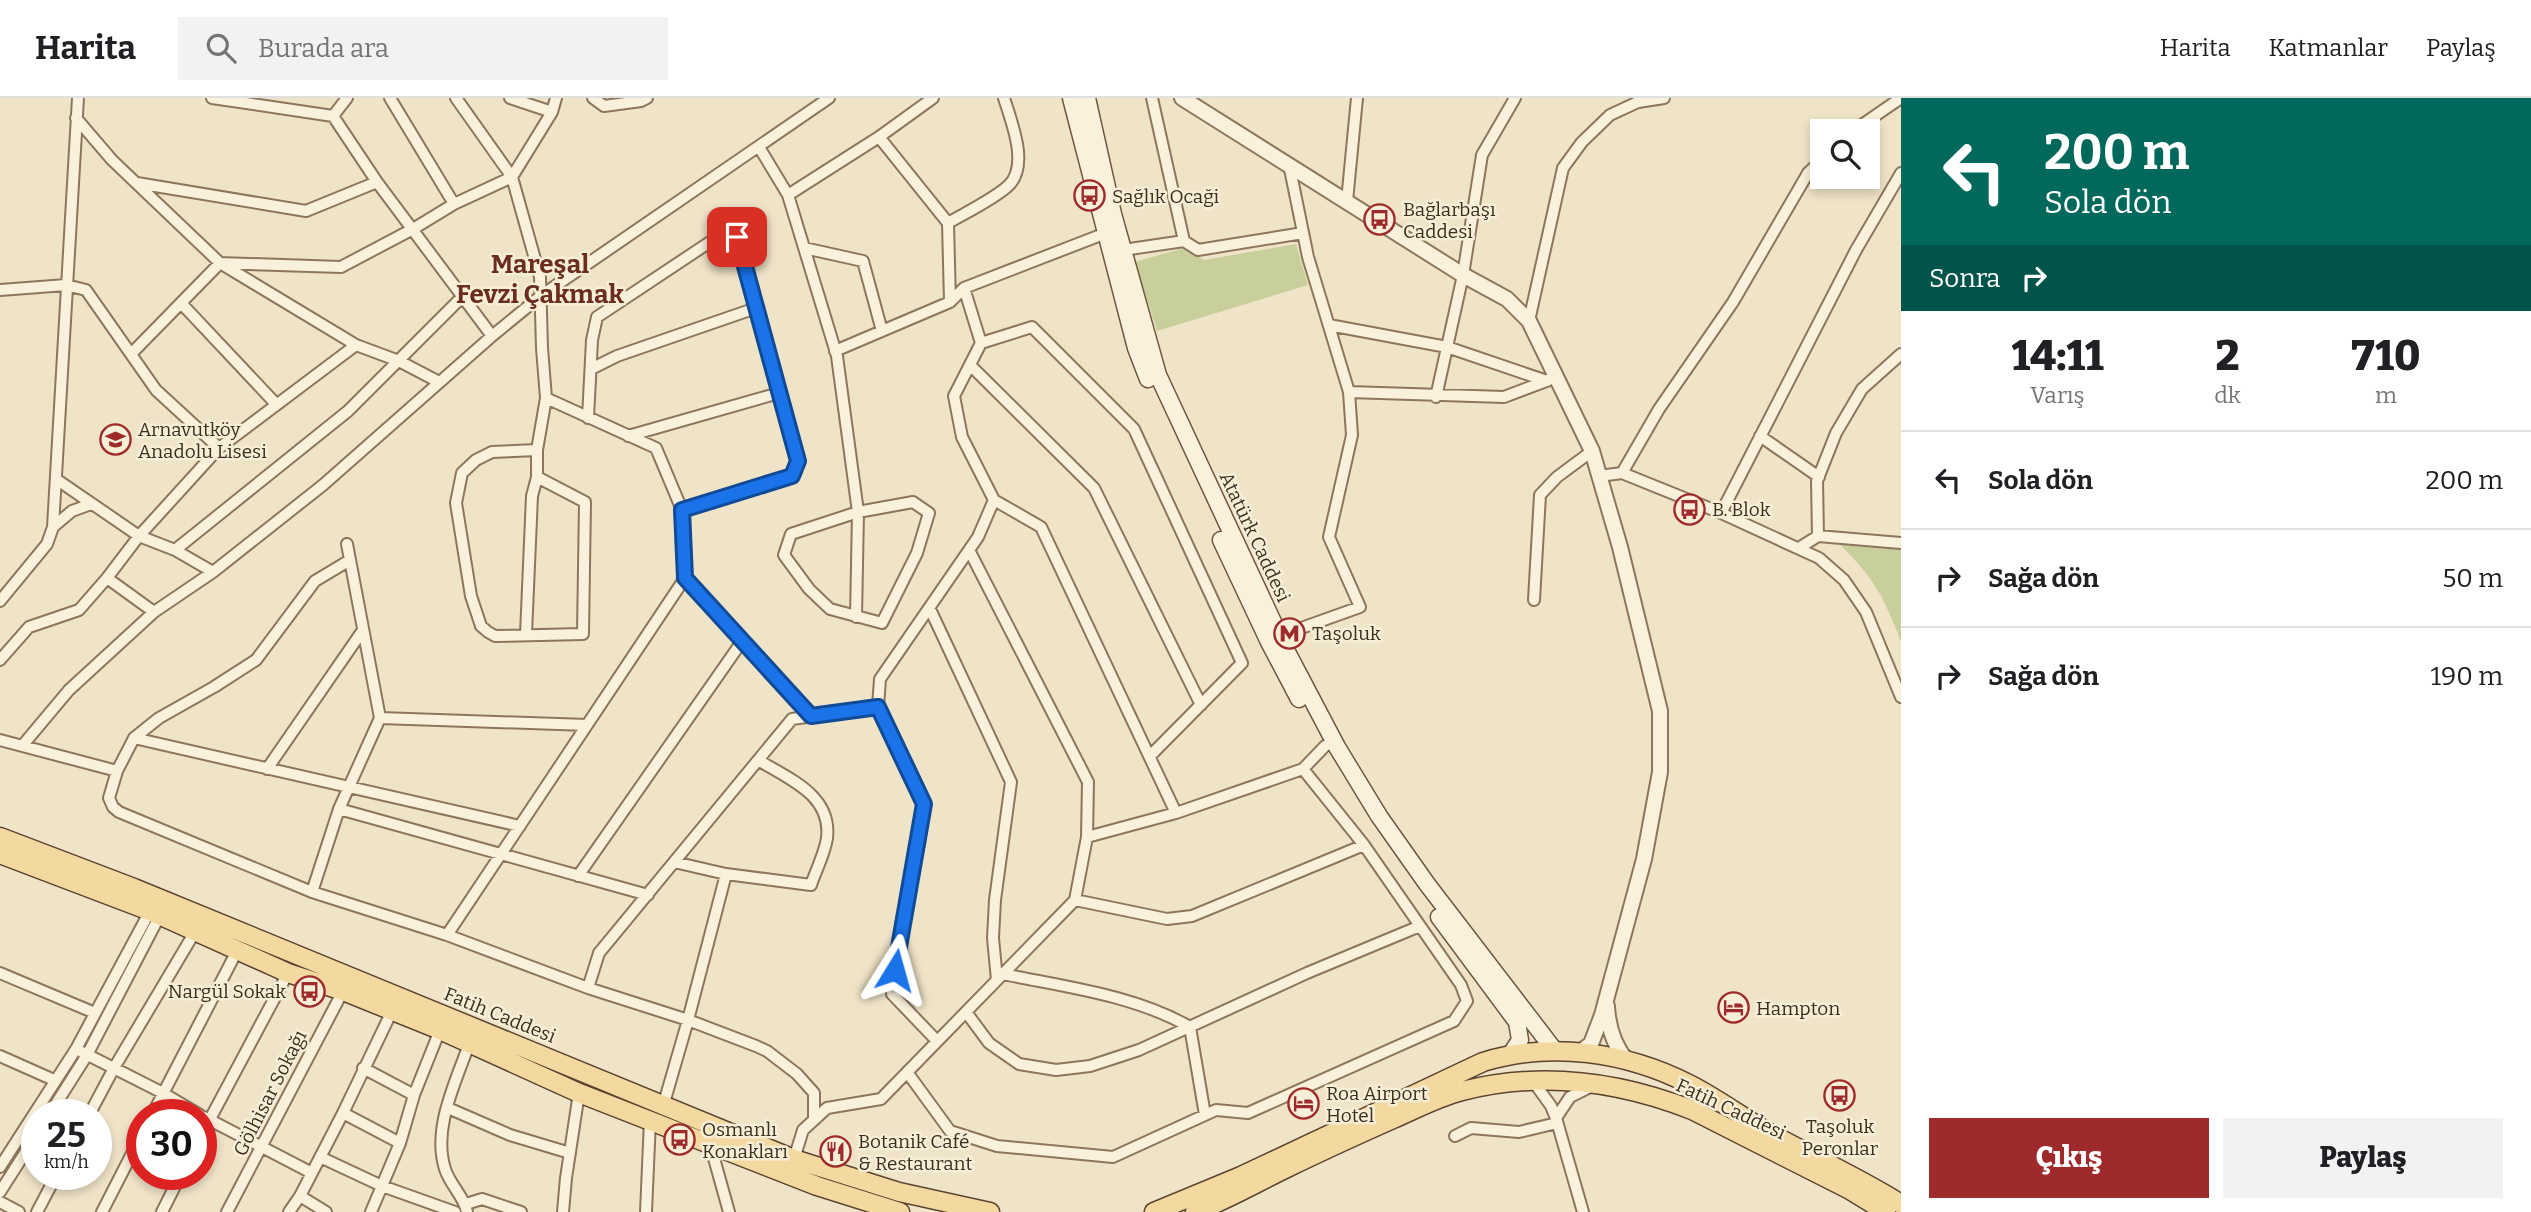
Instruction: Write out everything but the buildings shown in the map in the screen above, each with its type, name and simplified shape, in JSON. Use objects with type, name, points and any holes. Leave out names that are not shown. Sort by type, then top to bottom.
[{"type":"main road","name":"Atatürk Caddesi","points":[[1071,98],[1136,348],[1149,381],[1269,642],[1393,855],[1514,1015],[1520,1040],[1516,1049],[1506,1055]]},
{"type":"main road","name":"Atatürk Caddesi","points":[[1087,98],[1148,346],[1164,391],[1329,744],[1406,854],[1555,1051]]},
{"type":"main road","name":"Fatih Caddesi","points":[[0,837],[134,888],[350,978],[664,1103],[794,1159],[899,1192],[990,1212]]},
{"type":"main road","name":"Fatih Caddesi","points":[[2,860],[155,913],[288,973],[343,991],[440,1030],[579,1093],[817,1186],[899,1212]]},
{"type":"main road","name":"Fatih Caddesi","points":[[1506,1055],[1580,1052],[1626,1060],[1689,1084],[1775,1136],[1863,1180],[1901,1204]]},
{"type":"main road","points":[[1497,1084],[1490,1069],[1493,1063],[1506,1055]]},
{"type":"main road","points":[[1154,1212],[1241,1176],[1483,1062],[1506,1055]]},
{"type":"main road","name":"Fatih Caddesi","points":[[1195,1212],[1448,1095],[1497,1084],[1533,1081],[1578,1081],[1641,1092],[1692,1110],[1863,1207],[1886,1212]]},
{"type":"main road","points":[[1667,1101],[1676,1100],[1689,1084]]},
{"type":"street","points":[[0,601],[47,544],[53,527],[78,98]]},
{"type":"street","points":[[212,98],[333,116],[377,182],[492,336]]},
{"type":"street","points":[[333,116],[347,98]]},
{"type":"street","points":[[390,98],[454,204]]},
{"type":"street","points":[[456,98],[512,177],[540,277],[546,398],[537,450],[537,477],[532,496],[526,634]]},
{"type":"street","points":[[510,98],[552,112]]},
{"type":"street","points":[[131,354],[220,263],[341,267],[454,204],[512,177],[552,112],[556,98]]},
{"type":"street","points":[[593,98],[604,106],[647,98]]},
{"type":"street","points":[[22,746],[69,690],[155,611],[213,572],[323,485],[541,295],[829,98]]},
{"type":"street","points":[[788,195],[933,98]]},
{"type":"street","points":[[948,223],[1010,185],[1019,161],[1018,142],[1004,98]]},
{"type":"street","points":[[1152,98],[1184,241]]},
{"type":"street","points":[[1347,201],[1357,98]]},
{"type":"street","points":[[1436,397],[1463,275],[1482,156],[1515,98]]},
{"type":"street","points":[[1529,321],[1563,168],[1582,142],[1610,115],[1638,102],[1664,98]]},
{"type":"street","points":[[1870,119],[1901,98]]},
{"type":"street","points":[[1187,100],[1463,275],[1507,299],[1529,321],[1552,379],[1592,451],[1620,547],[1660,712],[1660,772],[1644,859],[1608,995],[1591,1044],[1580,1052]]},
{"type":"street","points":[[76,118],[112,160],[220,263],[356,345],[399,361],[439,382]]},
{"type":"street","points":[[878,137],[948,223],[950,302]]},
{"type":"street","points":[[760,147],[788,195],[835,351],[859,512],[856,617]]},
{"type":"street","points":[[1279,636],[1360,607],[1329,537],[1352,436],[1349,393],[1303,233],[1289,164]]},
{"type":"street","points":[[1622,472],[1659,409],[1733,302],[1810,171]]},
{"type":"street","points":[[1720,513],[1856,250],[1901,173]]},
{"type":"street","points":[[137,183],[306,211],[377,182]]},
{"type":"street","points":[[835,351],[950,302],[964,288],[1106,233]]},
{"type":"street","points":[[1123,250],[1184,241],[1198,250],[1303,233]]},
{"type":"street","points":[[588,418],[592,340],[597,317],[722,234],[737,237],[798,461],[792,476],[682,510]]},
{"type":"street","points":[[804,248],[863,261],[882,331]]},
{"type":"street","points":[[0,290],[66,285],[86,290],[156,390],[219,448]]},
{"type":"street","points":[[964,288],[981,343],[954,396],[962,437],[995,500],[1041,527],[1176,813]]},
{"type":"street","points":[[176,550],[348,411],[463,296]]},
{"type":"street","points":[[181,303],[276,404]]},
{"type":"street","points":[[591,369],[617,356],[756,308]]},
{"type":"street","points":[[1329,325],[1447,347],[1552,379]]},
{"type":"street","points":[[981,343],[1032,327],[1134,429],[1242,663],[1150,756]]},
{"type":"street","points":[[0,660],[29,627],[79,610],[139,536],[219,448],[356,345]]},
{"type":"street","points":[[1818,536],[1819,477],[1836,433],[1861,389],[1901,354]]},
{"type":"street","points":[[970,365],[1094,488],[1200,705]]},
{"type":"street","points":[[1349,393],[1504,397],[1552,379]]},
{"type":"street","points":[[628,436],[779,393]]},
{"type":"street","points":[[447,935],[685,578],[682,510],[656,448],[546,398]]},
{"type":"street","points":[[1760,436],[1819,477]]},
{"type":"street","points":[[537,450],[492,452],[476,460],[462,473],[456,503],[471,596],[481,626],[495,636],[583,634],[585,502],[537,477]]},
{"type":"street","points":[[1534,600],[1540,495],[1557,477],[1592,451]]},
{"type":"street","points":[[1599,476],[1622,472],[1819,558],[1844,580],[1866,611],[1901,697]]},
{"type":"street","points":[[56,479],[139,536],[176,550],[213,572]]},
{"type":"street","points":[[937,1041],[892,994],[902,920],[919,843],[924,804],[878,707],[880,679],[970,550],[995,500]]},
{"type":"street","points":[[913,502],[929,513],[917,553],[882,623],[856,617],[830,608],[808,589],[784,555],[791,534],[859,512],[913,502]]},
{"type":"street","points":[[53,527],[72,511],[91,504]]},
{"type":"street","points":[[1799,548],[1818,536],[1901,544]]},
{"type":"street","points":[[312,891],[339,809],[380,718],[347,544]]},
{"type":"street","points":[[794,1159],[803,1130],[827,1108],[881,1099],[1075,900],[1087,837],[1088,782],[970,550]]},
{"type":"street","points":[[350,560],[315,581],[256,660],[159,718],[134,738],[117,771],[109,798],[113,807],[312,891],[447,935],[588,988],[688,1020],[767,1051],[797,1074],[814,1093],[814,1120]]},
{"type":"street","points":[[107,578],[155,611]]},
{"type":"street","points":[[685,578],[811,716]]},
{"type":"street","points":[[930,609],[1010,782],[995,900],[993,939],[1000,977]]},
{"type":"street","points":[[267,769],[363,630]]},
{"type":"street","points":[[578,876],[743,640]]},
{"type":"street","points":[[588,988],[599,953],[792,719],[878,707]]},
{"type":"street","points":[[380,718],[587,725]]},
{"type":"street","points":[[134,738],[520,825]]},
{"type":"street","points":[[0,740],[117,771]]},
{"type":"street","points":[[1087,837],[1176,813],[1303,769],[1329,744]]},
{"type":"street","points":[[674,862],[726,874],[811,886],[827,838],[825,814],[817,798],[758,760]]},
{"type":"street","points":[[907,1072],[950,1131],[997,1146],[1113,1157],[1216,1110],[1248,1113],[1454,1021],[1467,1001],[1461,985],[1363,845],[1303,769]]},
{"type":"street","points":[[339,809],[648,895]]},
{"type":"street","points":[[1075,900],[1167,919],[1192,916],[1363,845]]},
{"type":"street","points":[[664,1103],[726,874]]},
{"type":"street","points":[[2,1159],[76,1049],[155,913]]},
{"type":"street","points":[[59,1099],[87,1055],[155,913]]},
{"type":"street","points":[[966,1012],[989,1044],[1019,1064],[1056,1070],[1090,1066],[1139,1051],[1307,973],[1420,926]]},
{"type":"street","points":[[98,1099],[196,930]]},
{"type":"street","points":[[160,1099],[238,949]]},
{"type":"street","points":[[0,973],[95,1013]]},
{"type":"street","points":[[214,1099],[288,973]]},
{"type":"street","points":[[1000,977],[1105,996],[1164,1012],[1190,1027]]},
{"type":"street","name":"Gölhisar Sokağı","points":[[227,1212],[343,991]]},
{"type":"street","points":[[1608,995],[1609,1022],[1616,1046],[1626,1060]]},
{"type":"street","points":[[289,1212],[343,1113],[392,1011]]},
{"type":"street","points":[[1190,1027],[1205,1115]]},
{"type":"street","points":[[371,1212],[400,1143],[414,1095],[440,1030]]},
{"type":"street","points":[[469,1044],[441,1136],[442,1160],[467,1208],[482,1199],[520,1212]]},
{"type":"street","points":[[76,1049],[173,1099]]},
{"type":"street","points":[[0,1056],[54,1080]]},
{"type":"street","points":[[363,1068],[414,1095]]},
{"type":"street","points":[[1533,1081],[1551,1105],[1583,1212]]},
{"type":"street","points":[[1557,1121],[1564,1103],[1570,1097],[1597,1084]]},
{"type":"street","points":[[563,1212],[579,1093]]},
{"type":"street","points":[[448,1108],[510,1135],[570,1153]]},
{"type":"street","points":[[343,1113],[400,1143]]},
{"type":"street","points":[[646,1212],[650,1120]]},
{"type":"street","points":[[1455,1136],[1471,1128],[1519,1132],[1557,1121]]},
{"type":"street","points":[[217,1123],[310,1172]]},
{"type":"street","points":[[710,1143],[729,1212]]},
{"type":"street","points":[[320,1157],[382,1186],[455,1212]]},
{"type":"street","points":[[0,1192],[21,1159]]},
{"type":"street","points":[[102,1212],[126,1165]]},
{"type":"street","points":[[37,1212],[49,1190]]},
{"type":"street","points":[[162,1212],[173,1190]]},
{"type":"street","points":[[300,1196],[326,1212]]},
{"type":"street","points":[[0,1202],[19,1212]]},
{"type":"green space","points":[[1296,244],[1308,285],[1157,331],[1135,262],[1184,248],[1204,260]]},
{"type":"green space","points":[[1834,539],[1901,542],[1901,642],[1875,586]]},
{"type":"place","name":"Sağlık Ocaği","points":[[1089,196]]},
{"type":"place","name":"Bağlarbaşı Caddesi","points":[[1380,220]]},
{"type":"place","name":"Arnavutköy Anadolu Lisesi","points":[[115,440]]},
{"type":"place","name":"B. Blok","points":[[1689,509]]},
{"type":"place","name":"Taşoluk","points":[[1289,633]]},
{"type":"place","name":"Nargül Sokak","points":[[309,991]]},
{"type":"place","name":"Hampton","points":[[1733,1008]]},
{"type":"place","name":"Taşoluk Peronlar","points":[[1840,1095]]},
{"type":"place","name":"Roa Airport Hotel","points":[[1303,1104]]},
{"type":"place","name":"Osmanlı Konakları","points":[[679,1140]]},
{"type":"place","name":"Botanik Café & Restaurant","points":[[835,1152]]},
{"type":"district","name":"Mareşal Fevzi Çakmak","points":[[540,279]]},
{"type":"route","points":[[737,237],[798,461],[792,476],[682,510],[685,578],[811,716],[878,707],[924,804],[895,970]]}]
